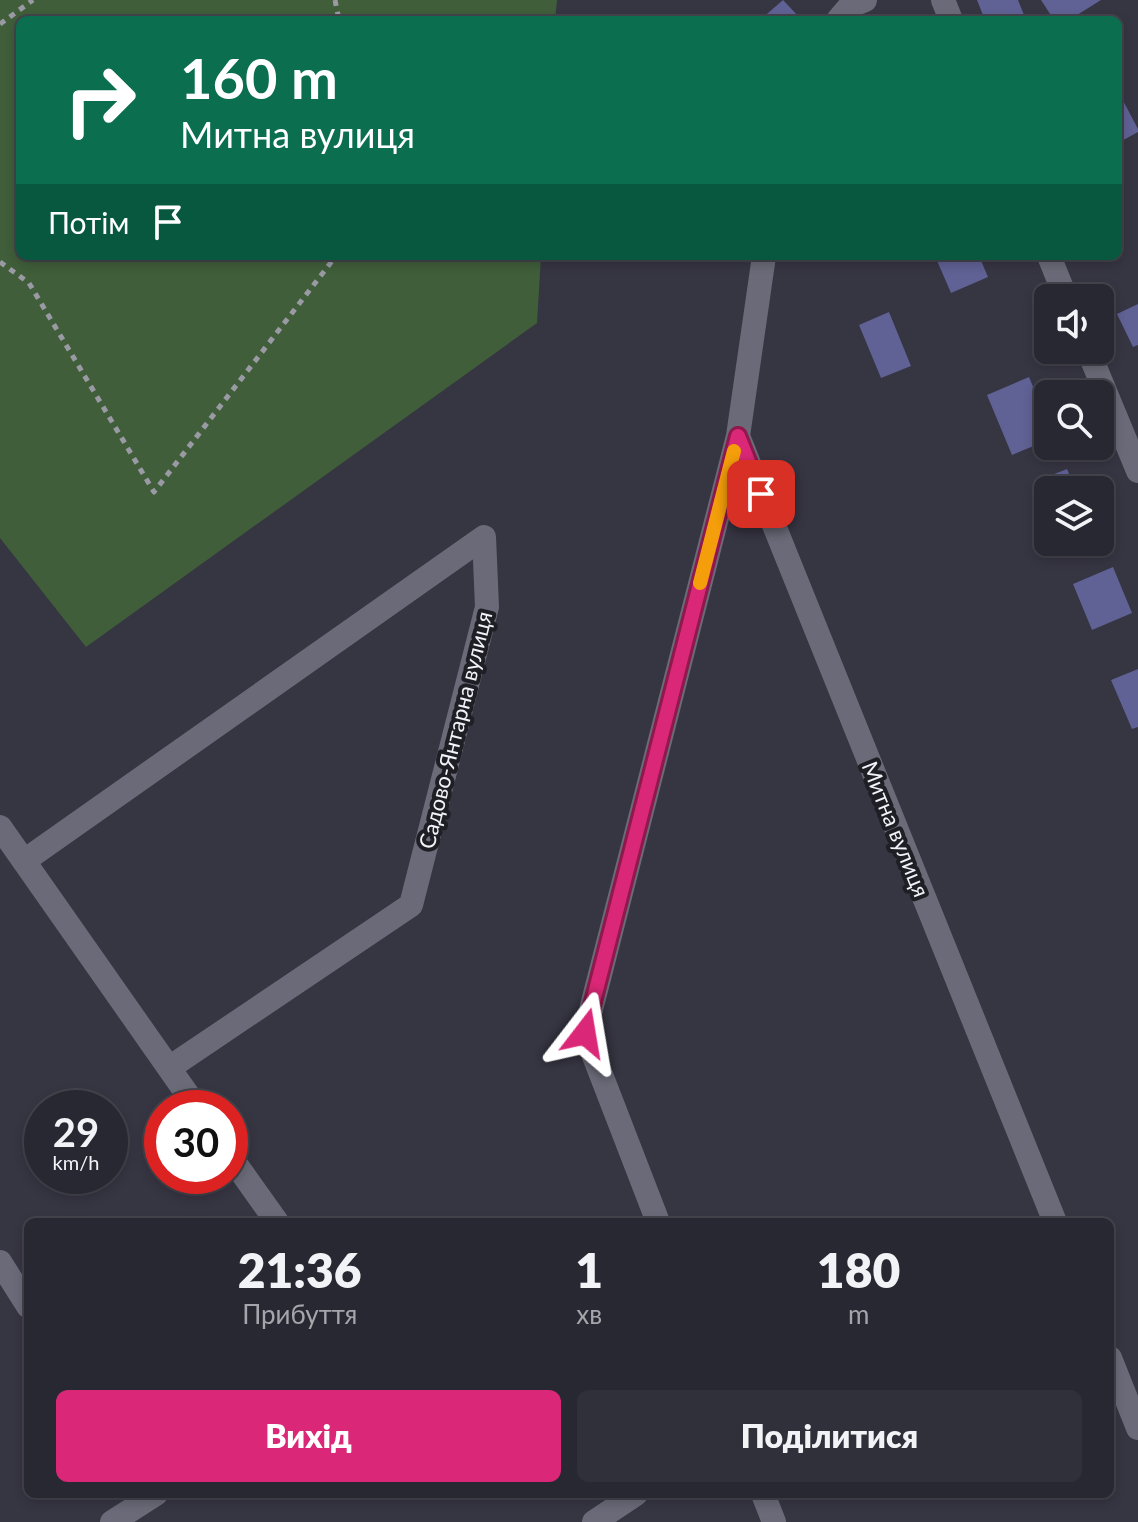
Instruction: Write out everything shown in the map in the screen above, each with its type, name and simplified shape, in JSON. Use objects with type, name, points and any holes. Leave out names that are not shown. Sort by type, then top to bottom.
[{"type":"street","points":[[841,16],[850,6],[865,0]]},
{"type":"street","points":[[656,1218],[585,1033],[738,436],[763,260]]},
{"type":"street","points":[[1051,260],[1060,284]]},
{"type":"street","points":[[1094,364],[1138,471]]},
{"type":"street","name":"Митна вулиця","points":[[738,436],[1053,1218]]},
{"type":"street","name":"Садово-Янтарна вулиця","points":[[24,861],[484,537],[487,607],[411,905],[169,1068]]},
{"type":"street","points":[[0,827],[184,1090]]},
{"type":"street","points":[[248,1181],[274,1218]]},
{"type":"street","points":[[0,1262],[24,1300]]},
{"type":"street","points":[[1114,1368],[1138,1428]]},
{"type":"street","points":[[112,1522],[145,1498]]},
{"type":"street","points":[[594,1522],[630,1498]]},
{"type":"street","points":[[765,1498],[774,1522]]},
{"type":"path","points":[[0,24],[33,0]]},
{"type":"path","points":[[0,262],[29,283],[154,492],[333,260]]},
{"type":"green space","points":[[0,0],[557,0],[555,16],[16,16],[16,260],[541,260],[537,323],[86,647],[0,538]]},
{"type":"building","points":[[783,0],[798,16],[765,16]]},
{"type":"building","points":[[977,0],[1018,0],[1024,16],[983,16]]},
{"type":"building","points":[[1041,0],[1101,0],[1075,16],[1051,16]]},
{"type":"building","points":[[1122,99],[1138,129],[1138,132],[1122,141]]},
{"type":"building","points":[[937,260],[981,260],[988,277],[951,293]]},
{"type":"building","points":[[1138,304],[1138,345],[1133,347],[1117,314]]},
{"type":"building","points":[[889,312],[911,366],[881,378],[859,325]]},
{"type":"building","points":[[1029,377],[1034,389],[1034,446],[1012,455],[987,395]]},
{"type":"building","points":[[1067,469],[1070,476],[1049,476]]},
{"type":"building","points":[[1113,567],[1132,613],[1092,630],[1073,584]]},
{"type":"building","points":[[1138,669],[1138,727],[1132,729],[1111,680]]},
{"type":"slow traffic","points":[[700,583],[734,451]]},
{"type":"route","points":[[585,1033],[738,436],[761,494]]}]
